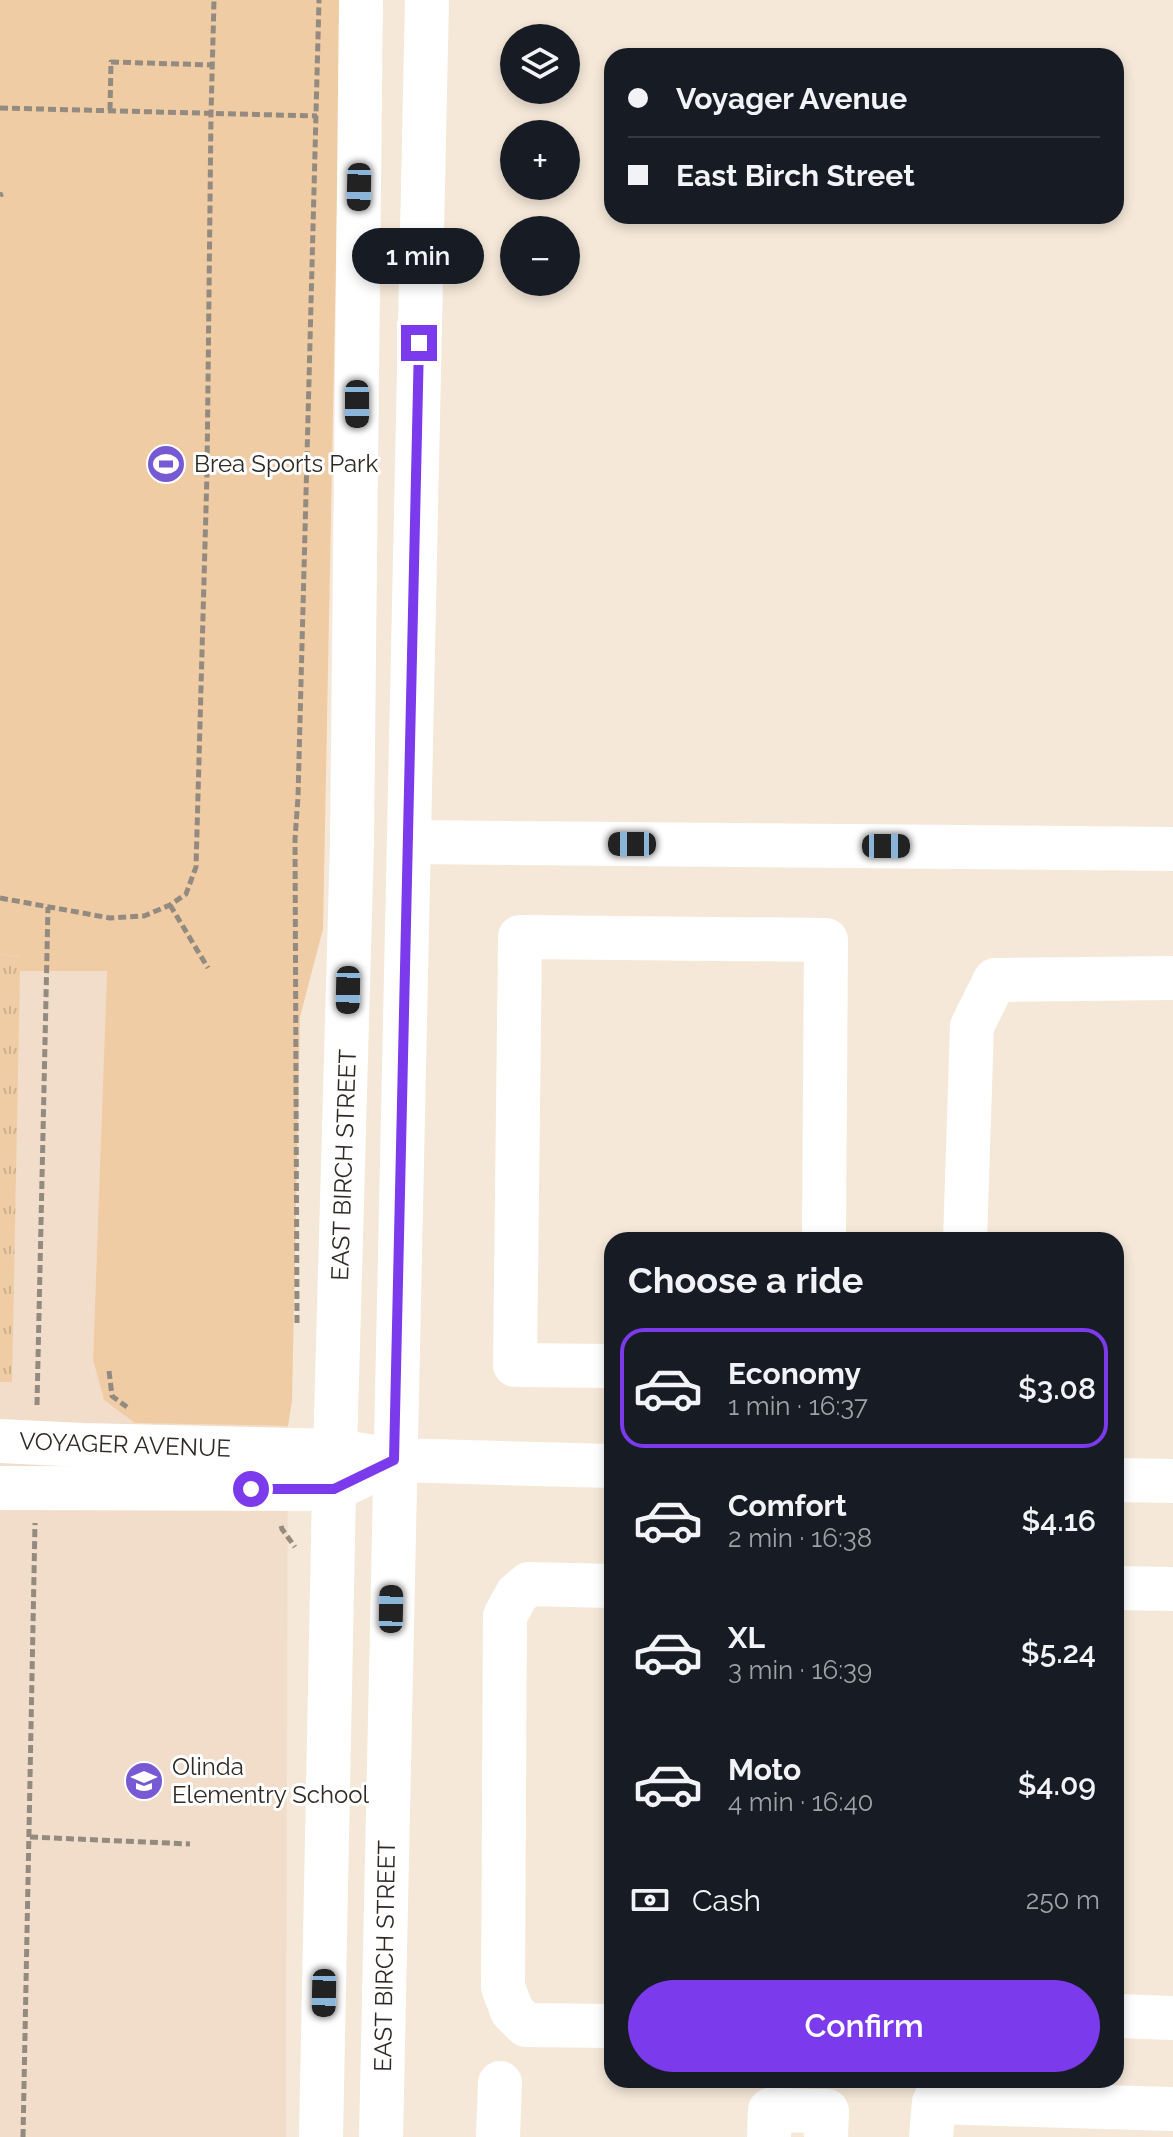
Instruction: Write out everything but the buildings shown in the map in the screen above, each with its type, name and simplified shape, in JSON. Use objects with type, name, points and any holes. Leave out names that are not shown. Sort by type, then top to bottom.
[{"type":"street","name":"EAST BIRCH STREET","points":[[321,2137],[352,841],[361,0]]},
{"type":"street","name":"EAST BIRCH STREET","points":[[381,2137],[427,0]]},
{"type":"street","points":[[409,842],[1173,849]]},
{"type":"street","points":[[604,1366],[515,1365],[520,937],[826,940],[824,1232]]},
{"type":"street","points":[[965,1232],[972,1026],[995,980],[1173,978]]},
{"type":"street","name":"VOYAGER AVENUE","points":[[0,1441],[82,1445],[335,1470]]},
{"type":"street","name":"VOYAGER AVENUE","points":[[0,1488],[335,1470],[394,1460],[604,1466]]},
{"type":"street","points":[[1124,1480],[1173,1481]]},
{"type":"street","points":[[604,1586],[529,1584],[517,1594],[505,1616],[503,1972],[503,1987],[512,2011],[526,2025],[604,2026]]},
{"type":"street","points":[[1124,1588],[1173,1589]]},
{"type":"street","points":[[1124,2016],[1173,2018]]},
{"type":"street","points":[[498,2137],[500,2083]]},
{"type":"street","points":[[931,2137],[934,2102],[1173,2109]]},
{"type":"street","points":[[769,2137],[770,2110],[827,2111],[826,2137]]},
{"type":"path","points":[[0,898],[110,918],[144,916],[186,894],[196,867],[207,473],[214,0]]},
{"type":"path","points":[[297,1328],[295,839],[319,0]]},
{"type":"path","points":[[110,110],[111,62],[213,65]]},
{"type":"path","points":[[0,108],[317,116]]},
{"type":"path","points":[[170,905],[208,968]]},
{"type":"path","points":[[109,1371],[112,1396],[131,1411]]},
{"type":"path","points":[[30,1837],[190,1844]]},
{"type":"shaded area","name":"Olinda Elementry School","points":[[0,954],[21,971],[107,971],[93,1360],[104,1400],[136,1423],[288,1426],[286,2137],[0,2137]]},
{"type":"green space","name":"Brea Sports Park","points":[[0,0],[341,0],[323,929],[300,1017],[292,1401],[288,1426],[135,1423],[104,1400],[93,1360],[107,971],[20,971],[20,957],[0,954]]},
{"type":"green space","points":[[0,954],[20,957],[12,1382],[0,1382]]},
{"type":"place","name":"Brea Sports Park","points":[[166,464]]},
{"type":"place","name":"Olinda Elementry School","points":[[144,1781]]},
{"type":"route","points":[[251,1489],[334,1489],[394,1460],[419,343]]}]
